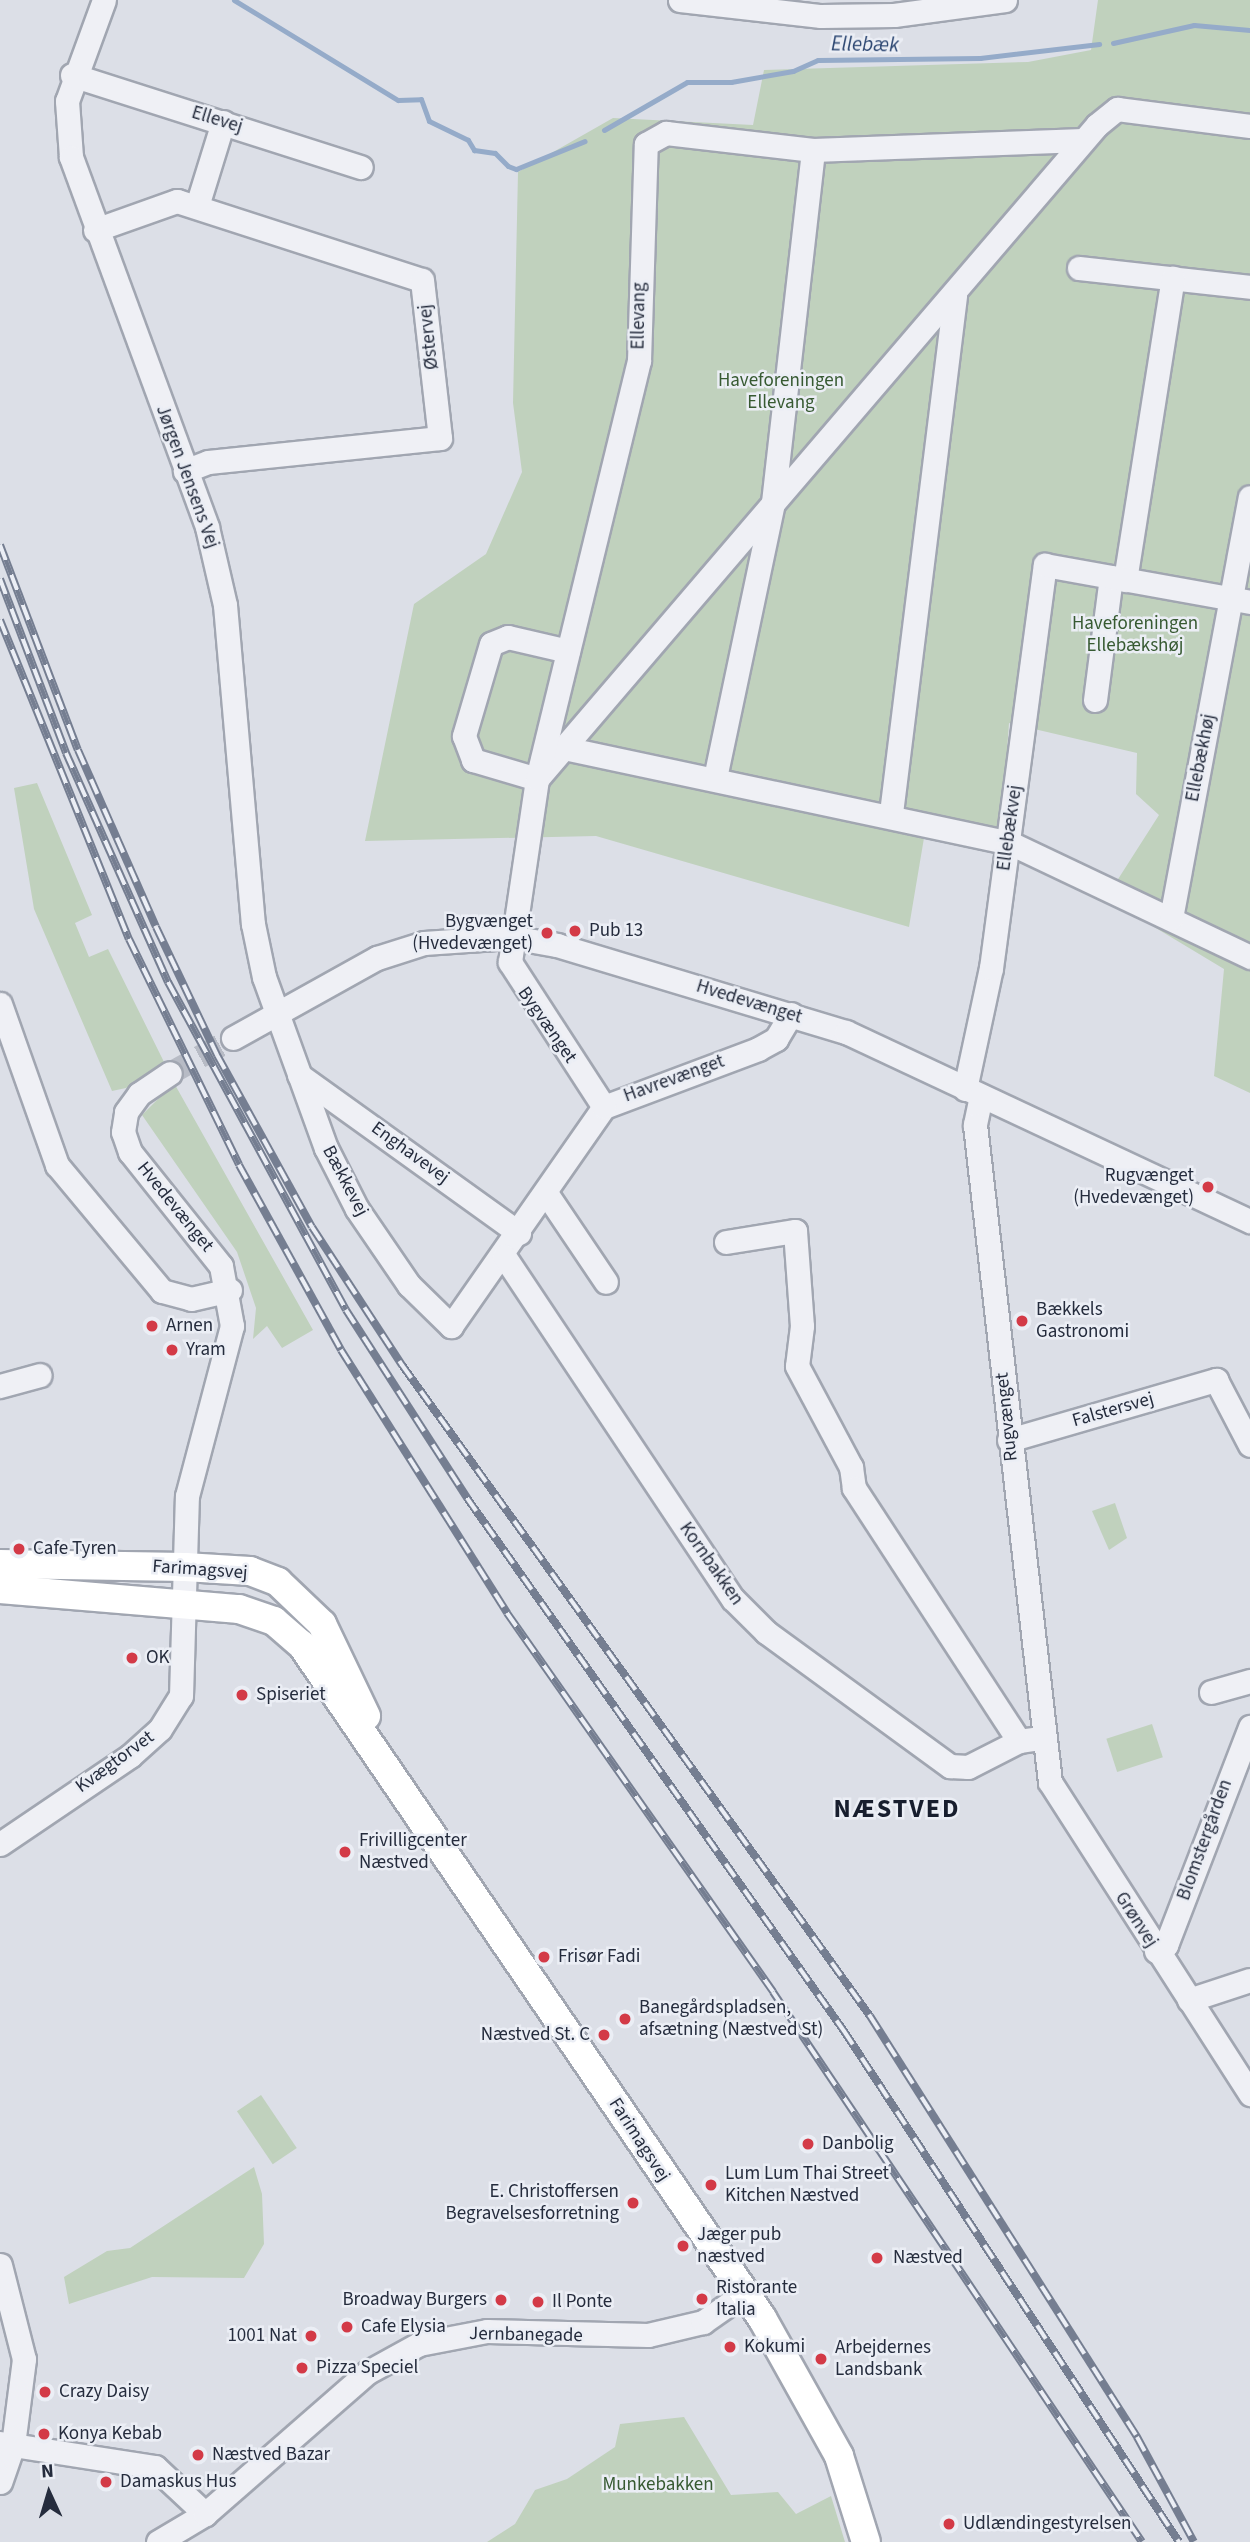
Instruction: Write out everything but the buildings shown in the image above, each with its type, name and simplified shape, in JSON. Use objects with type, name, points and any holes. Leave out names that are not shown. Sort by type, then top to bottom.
[{"type":"main road","name":"Farimagsvej","points":[[0,1564],[185,1567],[250,1571],[278,1582],[322,1624],[347,1672],[381,1754]]},
{"type":"main road","points":[[0,1582],[148,1589],[185,1567]]},
{"type":"main road","name":"Farimagsvej","points":[[0,1589],[183,1607],[239,1609],[274,1621],[302,1646],[381,1754],[743,2294],[839,2456],[866,2542]]},
{"type":"main road","points":[[183,1607],[220,1589],[263,1596],[296,1618],[347,1672]]},
{"type":"street","name":"Jørgen Jensens Vej","points":[[104,0],[72,75],[66,128],[95,230],[207,527],[225,605],[254,925],[276,1013]]},
{"type":"street","points":[[680,0],[821,16],[896,7],[1005,0]]},
{"type":"street","name":"Ellevej","points":[[72,75],[360,167]]},
{"type":"street","points":[[568,651],[497,637],[464,736],[473,760],[537,779],[773,502],[955,296],[1083,140],[1117,109],[1250,126]]},
{"type":"street","points":[[197,206],[223,122]]},
{"type":"street","name":"Ellevang","points":[[511,937],[537,779],[639,361],[646,144],[666,133],[813,150],[1083,140]]},
{"type":"street","points":[[715,778],[773,502],[813,150]]},
{"type":"street","name":"Østervej","points":[[95,230],[159,204],[197,206],[422,280],[440,438],[208,462],[186,471]]},
{"type":"street","points":[[1079,268],[1250,287]]},
{"type":"street","points":[[1095,700],[1173,278]]},
{"type":"street","points":[[891,813],[955,296]]},
{"type":"street","name":"Ellebækhøj","points":[[1171,918],[1240,601],[1250,498]]},
{"type":"street","name":"Ellebækvej","points":[[973,1092],[1045,565],[1118,578]]},
{"type":"street","points":[[1118,578],[1240,601]]},
{"type":"street","points":[[564,748],[891,813],[1008,842],[1250,957]]},
{"type":"street","name":"Hvedevænget","points":[[233,1038],[389,954],[424,943],[511,937],[791,1014],[846,1032],[1250,1221]]},
{"type":"street","name":"Bygvænget","points":[[511,937],[514,977],[604,1107]]},
{"type":"street","points":[[0,1004],[57,1165],[162,1291],[191,1299],[230,1290]]},
{"type":"street","name":"Bækkevej","points":[[276,1013],[299,1075],[357,1209],[410,1285],[451,1326]]},
{"type":"street","name":"Havrevænget","points":[[451,1326],[504,1256],[604,1107],[758,1049],[776,1038],[791,1014]]},
{"type":"street","name":"Hvedevænget","points":[[170,1073],[139,1094],[126,1112],[122,1132],[130,1152],[206,1240],[230,1290],[232,1326],[187,1496],[185,1567]]},
{"type":"street","name":"Enghavevej","points":[[299,1075],[519,1233]]},
{"type":"street","name":"Rugvænget","points":[[973,1092],[1009,1440],[1030,1739]]},
{"type":"street","points":[[546,1193],[606,1282]]},
{"type":"street","points":[[726,1242],[795,1231],[802,1326],[797,1366],[851,1467],[854,1488],[1030,1739]]},
{"type":"street","name":"Kornbakken","points":[[504,1256],[733,1599],[766,1632],[950,1766],[968,1767],[1030,1739]]},
{"type":"street","points":[[0,1386],[40,1375]]},
{"type":"street","name":"Falstersvej","points":[[1009,1440],[1216,1380],[1250,1446]]},
{"type":"street","name":"Kvægtorvet","points":[[0,1844],[160,1729],[181,1696],[185,1567]]},
{"type":"street","points":[[1211,1692],[1250,1681]]},
{"type":"street","name":"Blomstergården","points":[[1156,1951],[1166,1945],[1250,1727]]},
{"type":"street","name":"Grønvej","points":[[1030,1739],[1051,1782],[1156,1951],[1250,2094]]},
{"type":"street","points":[[1189,2000],[1250,1980]]},
{"type":"street","points":[[0,2265],[24,2360],[0,2482]]},
{"type":"street","name":"Jernbanegade","points":[[169,2540],[205,2514],[368,2372],[419,2344],[487,2331],[614,2337],[673,2331],[703,2322],[743,2294]]},
{"type":"street","points":[[6,2444],[155,2468],[205,2514]]},
{"type":"green space","name":"Haveforeningen Ellevang","points":[[1098,0],[1250,0],[1250,1093],[1214,1076],[1224,969],[1106,898],[1159,815],[1136,794],[1137,753],[1009,723],[1000,845],[924,838],[909,927],[596,836],[365,841],[414,604],[486,554],[522,472],[513,403],[518,172],[613,118],[753,125],[764,70],[1028,62],[1091,50]]},
{"type":"green space","points":[[37,783],[92,915],[75,923],[89,957],[108,949],[166,1066],[126,1088],[112,1091],[34,909],[14,788]]},
{"type":"green space","points":[[174,1083],[313,1330],[282,1348],[267,1326],[253,1339],[256,1308],[237,1252],[142,1115]]},
{"type":"green space","points":[[1115,1503],[1127,1538],[1109,1550],[1092,1511]]},
{"type":"green space","points":[[1152,1724],[1163,1757],[1117,1772],[1106,1739]]},
{"type":"green space","points":[[261,2095],[297,2148],[273,2164],[237,2111]]},
{"type":"green space","points":[[254,2167],[262,2194],[264,2244],[244,2278],[152,2277],[69,2304],[64,2277],[107,2251],[130,2248]]},
{"type":"green space","name":"Munkebakken","points":[[684,2417],[731,2495],[778,2492],[796,2514],[831,2496],[845,2542],[487,2542],[515,2524],[535,2490],[567,2479],[615,2447],[620,2424]]},
{"type":"waterway","name":"Ellebæk","points":[[234,0],[398,100],[421,99],[429,121],[468,140],[474,150],[495,153],[508,166],[516,169],[585,141]]},
{"type":"waterway","name":"Ellebæk","points":[[1113,43],[1194,25],[1250,30]]},
{"type":"waterway","name":"Ellebæk","points":[[604,130],[687,82],[731,82],[793,71],[818,60],[980,58],[1099,44]]},
{"type":"tunnel","points":[[170,1073],[233,1038]]},
{"type":"railway","points":[[0,545],[78,750],[156,927],[217,1055],[312,1227],[402,1365],[870,2016],[1137,2437],[1194,2542]]},
{"type":"railway","points":[[0,579],[66,753],[168,982],[346,1310],[467,1498],[844,2031],[1179,2542]]},
{"type":"railway","points":[[0,620],[129,939],[239,1165],[341,1350],[507,1613],[773,1992],[1142,2542]]},
{"type":"place","name":"Pub 13","points":[[575,931]]},
{"type":"place","name":"Bygvænget (Hvedevænget)","points":[[547,933]]},
{"type":"place","name":"Rugvænget (Hvedevænget)","points":[[1208,1187]]},
{"type":"place","name":"Bækkels Gastronomi","points":[[1022,1321]]},
{"type":"place","name":"Arnen","points":[[152,1326]]},
{"type":"place","name":"Yram","points":[[172,1350]]},
{"type":"place","name":"Cafe Tyren","points":[[19,1549]]},
{"type":"place","name":"OK","points":[[132,1658]]},
{"type":"place","name":"Spiseriet","points":[[242,1695]]},
{"type":"place","name":"Frivilligcenter Næstved","points":[[345,1852]]},
{"type":"place","name":"Frisør Fadi","points":[[544,1957]]},
{"type":"place","name":"Banegårdspladsen, afsætning (Næstved St)","points":[[625,2019]]},
{"type":"place","name":"Næstved St. C","points":[[604,2035]]},
{"type":"place","name":"Danbolig","points":[[808,2144]]},
{"type":"place","name":"Lum Lum Thai Street Kitchen Næstved","points":[[711,2185]]},
{"type":"place","name":"E. Christoffersen Begravelsesforretning","points":[[633,2203]]},
{"type":"place","name":"Jæger pub næstved","points":[[683,2246]]},
{"type":"place","name":"Næstved","points":[[877,2258]]},
{"type":"place","name":"Ristorante Italia","points":[[702,2299]]},
{"type":"place","name":"Broadway Burgers","points":[[501,2300]]},
{"type":"place","name":"Il Ponte","points":[[538,2302]]},
{"type":"place","name":"Cafe Elysia","points":[[347,2327]]},
{"type":"place","name":"1001 Nat","points":[[311,2336]]},
{"type":"place","name":"Kokumi","points":[[730,2347]]},
{"type":"place","name":"Arbejdernes Landsbank","points":[[821,2359]]},
{"type":"place","name":"Pizza Speciel","points":[[302,2368]]},
{"type":"place","name":"Crazy Daisy","points":[[45,2392]]},
{"type":"place","name":"Konya Kebab","points":[[44,2434]]},
{"type":"place","name":"Næstved Bazar","points":[[198,2455]]},
{"type":"place","name":"Damaskus Hus","points":[[106,2482]]},
{"type":"place","name":"Udlændingestyrelsen","points":[[949,2524]]},
{"type":"district","name":"NÆSTVED","points":[[897,1809]]},
{"type":"park label","name":"Haveforeningen Ellebækshøj","points":[[1135,635]]}]
